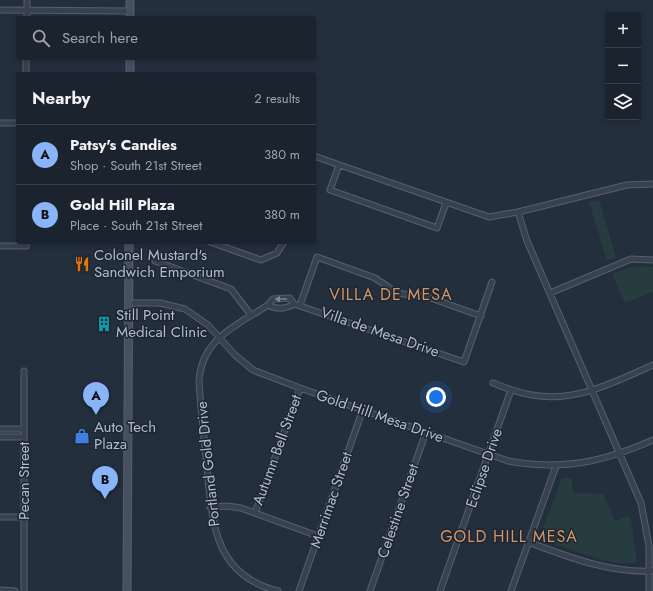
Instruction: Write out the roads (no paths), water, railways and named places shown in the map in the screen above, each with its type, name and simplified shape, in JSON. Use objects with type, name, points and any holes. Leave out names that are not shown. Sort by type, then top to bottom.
[{"type":"main road","points":[[130,0],[130,14]]},
{"type":"main road","points":[[130,60],[130,72]]},
{"type":"main road","points":[[127,591],[129,244]]},
{"type":"street","points":[[27,0],[27,16]]},
{"type":"street","points":[[0,10],[130,14]]},
{"type":"street","points":[[26,60],[26,72]]},
{"type":"street","points":[[0,123],[16,122]]},
{"type":"street","points":[[316,157],[489,217],[518,212],[627,186],[653,184]]},
{"type":"street","points":[[339,165],[330,190],[430,226],[437,228],[446,203]]},
{"type":"street","points":[[518,212],[527,241],[593,390],[644,513],[652,571],[649,591]]},
{"type":"street","points":[[0,246],[26,244]]},
{"type":"street","points":[[216,244],[261,260],[277,253],[283,244]]},
{"type":"street","points":[[268,304],[273,308],[289,308],[297,304],[317,257],[375,278],[399,293],[425,296],[481,316],[492,282]]},
{"type":"street","points":[[550,293],[631,259],[653,260]]},
{"type":"street","points":[[155,261],[231,289],[251,315]]},
{"type":"street","name":"Villa de Mesa Drive","points":[[220,337],[273,299],[290,298],[297,304],[464,362],[481,316]]},
{"type":"street","name":"Gold Hill Mesa Drive","points":[[129,304],[160,304],[185,309],[201,318],[235,355],[253,370],[489,455],[520,463],[556,466],[593,462],[620,454],[653,440]]},
{"type":"street","name":"Portland Gold Drive","points":[[220,337],[206,353],[200,367],[199,382],[210,507],[218,542],[234,567],[254,582],[266,588],[278,591]]},
{"type":"street","points":[[493,383],[511,390],[534,396],[568,396],[593,390],[653,365]]},
{"type":"street","name":"Pecan Street","points":[[24,371],[24,591]]},
{"type":"street","name":"Autumn Bell Street","points":[[255,513],[300,388]]},
{"type":"street","name":"Eclipse Drive","points":[[440,591],[511,390]]},
{"type":"street","name":"Merrimac Street","points":[[299,591],[363,409]]},
{"type":"street","points":[[0,429],[24,429]]},
{"type":"street","name":"Celestine Street","points":[[370,591],[426,432]]},
{"type":"street","points":[[0,437],[24,437]]},
{"type":"street","points":[[511,591],[556,466]]},
{"type":"street","points":[[210,507],[227,506],[255,513],[318,536]]},
{"type":"street","points":[[0,517],[24,517]]},
{"type":"street","points":[[528,542],[599,566],[632,571],[652,571]]},
{"type":"street","points":[[0,590],[15,591]]},
{"type":"place","name":"Colonel Mustard's Sandwich Emporium","points":[[82,264]]},
{"type":"place","name":"Still Point Medical Clinic","points":[[104,324]]},
{"type":"place","name":"Patsy's Candies","points":[[96,415]]},
{"type":"place","name":"Auto Tech Plaza","points":[[82,436]]},
{"type":"place","name":"Gold Hill Plaza","points":[[105,499]]},
{"type":"district","name":"VILLA DE MESA","points":[[391,294]]},
{"type":"district","name":"GOLD HILL MESA","points":[[509,536]]}]
